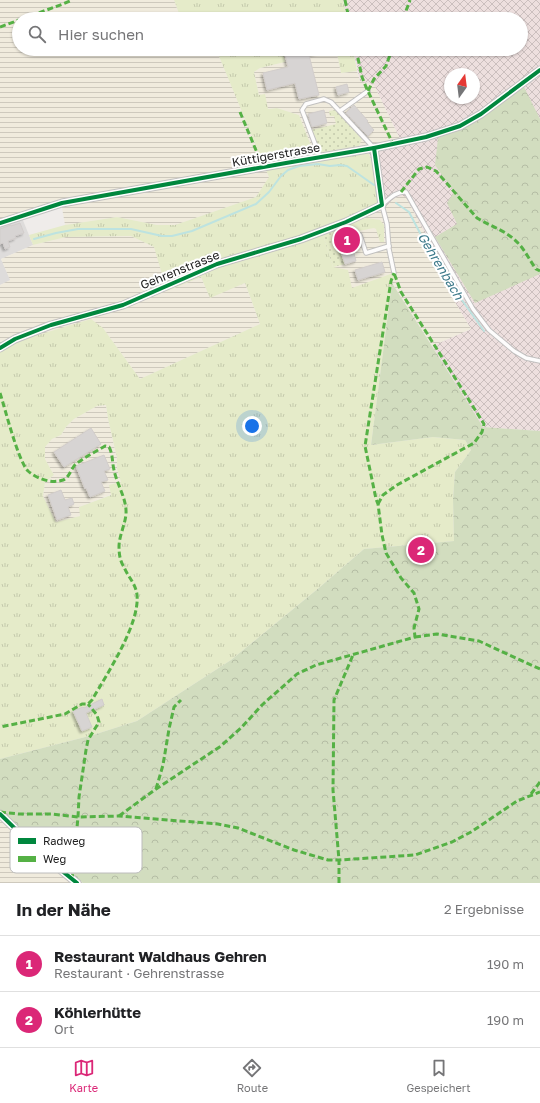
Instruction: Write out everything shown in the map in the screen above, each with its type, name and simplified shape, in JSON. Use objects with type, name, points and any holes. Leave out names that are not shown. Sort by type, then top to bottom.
[{"type":"street","name":"Küttigerstrasse","points":[[0,223],[62,203],[374,148],[426,137],[460,126],[481,114],[540,70]]},
{"type":"street","points":[[374,148],[382,205]]},
{"type":"street","name":"Gehrenstrasse","points":[[0,348],[15,339],[51,325],[123,305],[217,264],[300,239],[346,222],[382,205]]},
{"type":"street","points":[[0,814],[13,827]]},
{"type":"street","points":[[65,873],[77,883]]},
{"type":"lane","points":[[340,111],[368,91]]},
{"type":"lane","points":[[320,157],[302,110],[306,104],[324,99],[331,102],[374,148]]},
{"type":"lane","points":[[394,273],[389,246],[388,224],[382,205],[398,192],[406,192],[473,309],[489,330],[514,352],[526,358],[540,361]]},
{"type":"lane","points":[[360,235],[366,253],[389,246]]},
{"type":"shaded area","points":[[0,0],[174,0],[178,12],[12,12],[12,56],[219,56],[270,177],[256,197],[175,225],[157,225],[117,217],[65,225],[61,202],[39,206],[0,220]]},
{"type":"shaded area","points":[[343,0],[540,0],[540,431],[483,427],[432,346],[471,329],[392,200],[387,206],[366,145],[400,139],[374,85],[360,81],[355,56],[528,56],[528,12],[346,12]]},
{"type":"shaded area","points":[[284,56],[337,56],[341,73],[357,71],[360,81],[374,85],[400,139],[314,153],[299,115],[277,108],[268,109],[259,95],[254,72],[260,68],[285,62]]},
{"type":"shaded area","points":[[404,196],[434,251],[455,302],[471,329],[432,346],[392,283],[352,288],[333,267],[321,228],[387,206],[397,197]]},
{"type":"shaded area","points":[[20,213],[33,245],[1,259],[11,281],[0,285],[0,220]]},
{"type":"shaded area","points":[[131,236],[154,247],[201,277],[210,297],[245,283],[260,324],[140,379],[103,328],[0,349],[0,285],[10,280],[1,259],[33,245],[66,237]]},
{"type":"shaded area","points":[[106,405],[117,458],[117,469],[122,482],[112,494],[79,507],[81,516],[56,522],[43,496],[45,482],[54,475],[45,459],[44,447],[52,439],[61,435],[74,419],[97,406]]},
{"type":"shaded area","points":[[0,811],[16,827],[10,827],[10,873],[70,873],[83,883],[0,883]]},
{"type":"green space","points":[[174,0],[343,0],[346,12],[178,12]]},
{"type":"green space","points":[[219,56],[284,56],[285,62],[260,68],[254,72],[259,95],[265,94],[268,109],[277,108],[299,115],[314,153],[366,145],[387,206],[321,228],[333,267],[348,270],[352,288],[396,272],[392,283],[371,445],[433,437],[465,440],[471,450],[455,472],[453,499],[454,541],[364,549],[231,660],[137,721],[93,735],[0,759],[0,349],[18,341],[91,319],[103,328],[140,379],[260,324],[245,283],[210,298],[201,277],[167,291],[154,247],[131,236],[66,237],[33,245],[29,235],[65,225],[117,217],[157,225],[175,225],[256,197],[269,177]],"holes":[[[106,405],[117,458],[117,469],[121,482],[109,485],[111,495],[79,507],[80,516],[56,522],[43,496],[45,482],[54,475],[45,459],[45,447],[52,439],[61,435],[74,419],[97,406]]]},
{"type":"green space","points":[[337,56],[354,56],[357,71],[341,73]]},
{"type":"green space","points":[[522,83],[540,119],[540,274],[475,303],[435,237],[457,224],[447,203],[454,192],[435,165],[438,138],[497,104]]},
{"type":"green space","points":[[335,110],[362,139],[359,146],[321,152],[311,130],[336,124],[334,116],[330,116],[329,111]]},
{"type":"green space","points":[[367,218],[380,220],[384,225],[384,242],[380,242],[376,229],[374,228],[355,231],[349,228],[351,223]]},
{"type":"green space","points":[[343,227],[344,234],[336,236],[345,264],[333,267],[323,235]]},
{"type":"green space","points":[[392,283],[483,427],[540,431],[540,883],[83,883],[70,873],[142,873],[142,827],[16,827],[0,811],[0,759],[93,735],[137,721],[231,660],[364,549],[454,541],[453,499],[455,472],[471,450],[465,440],[433,437],[371,445]]},
{"type":"building","points":[[286,56],[309,56],[319,95],[299,99],[295,83],[267,90],[263,73],[288,67]]},
{"type":"building","points":[[347,84],[349,92],[338,95],[336,87]]},
{"type":"building","points":[[354,105],[374,130],[368,136],[346,113]]},
{"type":"building","points":[[324,110],[327,123],[312,127],[308,114]]},
{"type":"building","points":[[20,223],[24,233],[15,236],[16,238],[8,241],[10,247],[5,249],[3,243],[0,244],[0,229]]},
{"type":"building","points":[[352,232],[357,249],[353,250],[356,261],[345,264],[336,236]]},
{"type":"building","points":[[382,262],[385,272],[358,280],[355,270]]},
{"type":"building","points":[[91,428],[101,444],[64,467],[54,452]]},
{"type":"building","points":[[104,455],[110,469],[104,471],[108,480],[101,482],[105,491],[90,497],[86,488],[85,489],[76,466]]},
{"type":"building","points":[[61,490],[65,500],[72,498],[74,504],[68,507],[71,515],[57,520],[48,495]]},
{"type":"building","points":[[429,544],[430,554],[414,555],[413,545]]},
{"type":"building","points":[[102,699],[104,705],[86,713],[92,727],[82,731],[73,711],[83,707],[84,708]]},
{"type":"waterway","name":"Gehrenbach","points":[[34,239],[78,229],[131,229],[162,236],[172,236],[192,231],[256,204],[269,192],[281,176],[288,170],[299,166],[318,164],[347,166],[374,185]]},
{"type":"waterway","name":"Gehrenbach","points":[[396,203],[409,212],[452,286],[484,331]]},
{"type":"marked path","points":[[41,12],[72,0]]},
{"type":"marked path","points":[[345,0],[348,12]]},
{"type":"marked path","points":[[406,12],[410,0]]},
{"type":"marked path","points":[[0,27],[12,23]]},
{"type":"marked path","points":[[358,56],[362,77],[366,87],[393,144]]},
{"type":"marked path","points":[[368,91],[374,79],[386,66],[390,56]]},
{"type":"marked path","points":[[240,112],[263,167]]},
{"type":"marked path","points":[[401,192],[419,169],[427,167],[436,171],[477,218],[514,239],[523,249],[536,269],[540,271]]},
{"type":"marked path","points":[[378,504],[383,495],[397,485],[474,443],[482,432],[484,424],[401,292],[394,273]]},
{"type":"marked path","points":[[119,816],[156,789],[221,746],[242,727],[262,705],[297,674],[316,665],[415,637],[414,628],[419,609],[414,593],[401,578],[386,553],[378,504],[365,446],[391,281],[394,273]]},
{"type":"marked path","points":[[0,393],[20,457],[28,471],[36,476],[49,481],[63,480],[79,461],[105,446],[109,447],[115,476],[126,508],[119,543],[120,557],[135,587],[137,595],[137,607],[128,634],[106,677],[88,704],[82,704],[65,714],[0,727]]},
{"type":"marked path","points":[[415,637],[437,634],[479,641],[540,669]]},
{"type":"marked path","points":[[339,883],[339,860],[333,790],[334,700],[353,655]]},
{"type":"marked path","points":[[156,789],[163,765],[174,707],[181,700]]},
{"type":"marked path","points":[[77,827],[79,797],[88,740],[99,722],[97,715],[88,704]]},
{"type":"marked path","points":[[531,794],[540,782]]},
{"type":"marked path","points":[[0,812],[19,814],[51,814],[78,817],[119,816],[218,824],[238,828],[294,850],[328,860],[339,860],[415,855],[452,842],[471,832],[517,801],[540,792]]},
{"type":"marked path","points":[[72,880],[73,873]]},
{"type":"cycle path","points":[[0,223],[62,203],[374,148],[426,137],[460,126],[481,114],[540,70]]},
{"type":"cycle path","points":[[0,348],[15,339],[51,325],[123,305],[217,264],[301,239],[346,222],[382,205],[374,148]]},
{"type":"cycle path","points":[[0,814],[13,827]]},
{"type":"cycle path","points":[[65,873],[77,883]]},
{"type":"place","name":"Restaurant Waldhaus Gehren","points":[[347,240]]},
{"type":"place","name":"Köhlerhütte","points":[[421,550]]}]
